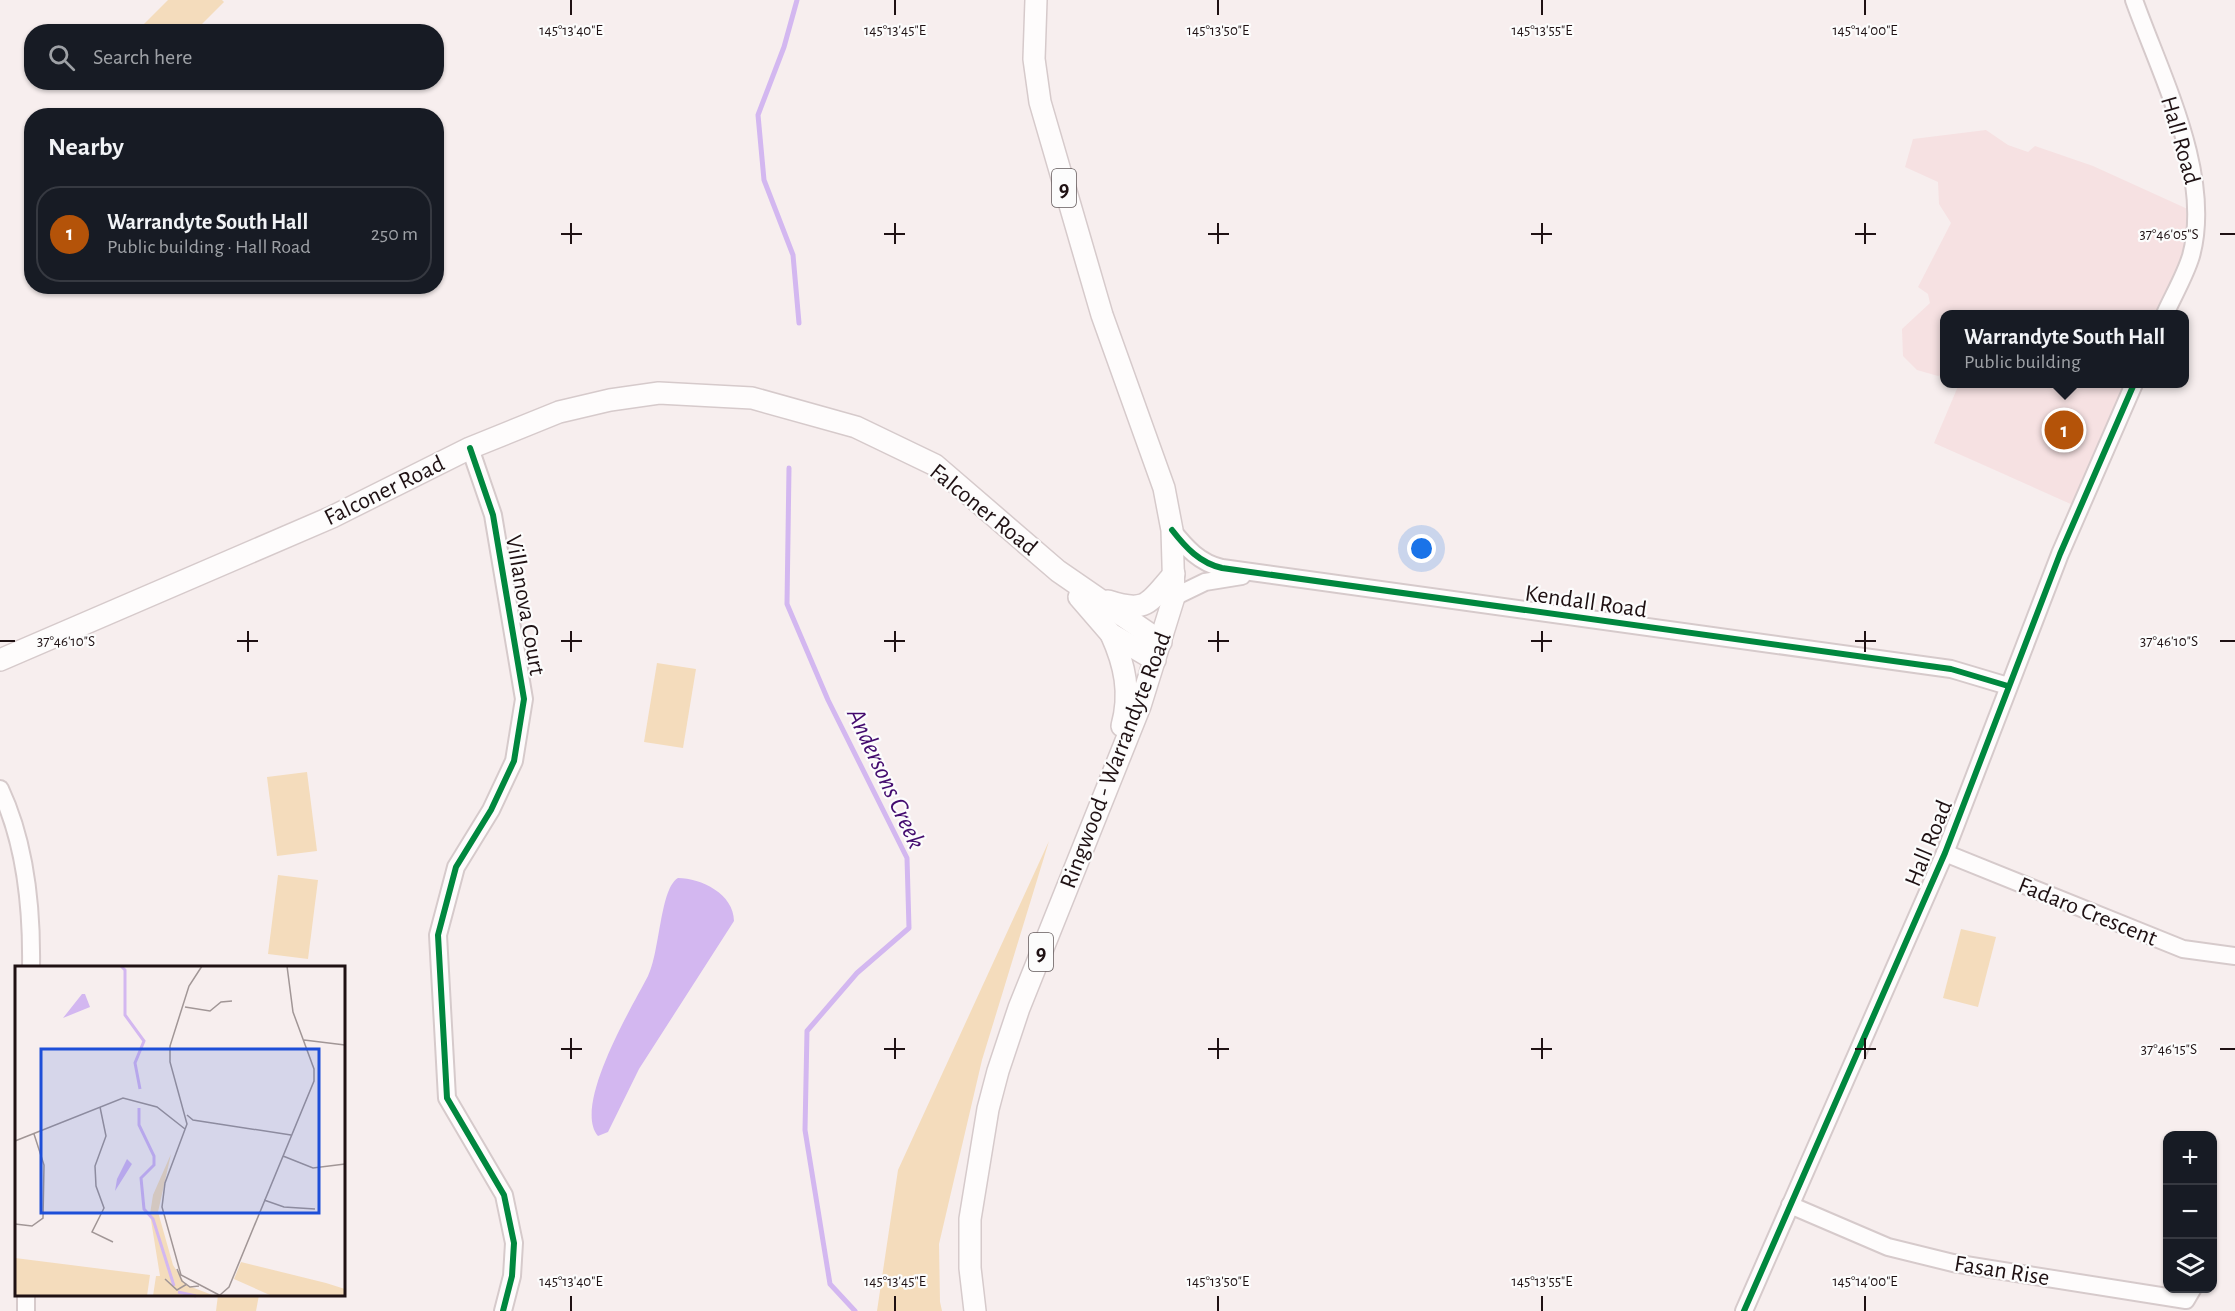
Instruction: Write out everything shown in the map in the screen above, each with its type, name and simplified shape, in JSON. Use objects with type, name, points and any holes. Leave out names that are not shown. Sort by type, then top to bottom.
[{"type":"main road","name":"Ringwood - Warrandyte Road","points":[[975,1311],[970,1268],[970,1219],[988,1109],[1019,1008],[1087,833],[1140,706],[1174,597],[1172,530],[1164,488],[1102,315],[1040,102],[1034,59],[1036,0]]},
{"type":"main road","name":"Falconer Road","points":[[0,660],[332,517],[470,448],[559,412],[610,400],[659,393],[752,398],[856,427],[934,465],[1058,571],[1158,651]]},
{"type":"main road","name":"Falconer Road","points":[[1058,571],[1111,634],[1158,651]]},
{"type":"main road","points":[[1083,590],[1129,608],[1139,608],[1149,603],[1174,574]]},
{"type":"main road","points":[[1087,833],[1127,704],[1127,681],[1111,634]]},
{"type":"street","name":"Hall Road","points":[[2134,0],[2191,156],[2198,204],[2191,256],[2166,310]]},
{"type":"street","name":"Hall Road","points":[[1744,1311],[1945,854],[2007,686],[2060,554],[2132,388]]},
{"type":"street","name":"Villanova Court","points":[[470,448],[493,514],[524,699],[514,761],[491,810],[456,867],[438,935],[447,1098],[504,1195],[514,1243],[512,1276],[503,1311]]},
{"type":"street","name":"Kendall Road","points":[[1172,530],[1207,564],[1254,573],[1951,669],[2007,686]]},
{"type":"street","name":"Kendall Road","points":[[1174,597],[1205,582],[1254,573]]},
{"type":"street","points":[[0,789],[9,808],[22,868],[32,931],[31,966]]},
{"type":"street","name":"Fadaro Crescent","points":[[1945,854],[2183,949],[2235,956]]},
{"type":"street","name":"Fasan Rise","points":[[1790,1205],[1888,1247],[1953,1263],[2190,1300]]},
{"type":"shaded area","points":[[168,0],[222,0],[224,2],[202,24],[144,24]]},
{"type":"shaded area","points":[[1986,130],[2008,145],[2028,152],[2035,146],[2093,166],[2192,211],[2185,252],[2160,310],[1940,310],[1940,375],[1917,370],[1903,356],[1902,329],[1930,303],[1928,294],[1918,287],[1951,223],[1939,204],[1938,182],[1905,167],[1913,139]]},
{"type":"shaded area","points":[[1957,388],[2125,388],[2073,505],[1934,443]]},
{"type":"shaded area","points":[[657,663],[696,669],[683,748],[644,742]]},
{"type":"shaded area","points":[[307,772],[317,851],[277,856],[267,777]]},
{"type":"shaded area","points":[[1049,841],[982,1060],[939,1244],[942,1311],[877,1311],[898,1170]]},
{"type":"shaded area","points":[[278,875],[318,880],[308,959],[268,954]]},
{"type":"shaded area","points":[[678,878],[696,881],[715,889],[733,911],[734,921],[639,1069],[608,1132],[598,1136],[592,1122],[593,1102],[598,1080],[619,1031],[652,966],[667,894]]},
{"type":"shaded area","points":[[1961,929],[1996,937],[1978,1007],[1943,998]]},
{"type":"shaded area","points":[[218,1296],[259,1296],[256,1311],[216,1311]]},
{"type":"waterway","name":"Andersons Creek","points":[[797,0],[784,47],[758,115],[764,180],[793,255],[799,323]]},
{"type":"waterway","name":"Andersons Creek","points":[[789,468],[787,604],[828,700],[907,858],[909,928],[857,973],[807,1031],[805,1130],[830,1284],[855,1311]]},
{"type":"cycle path","points":[[1744,1311],[1945,853],[2060,554],[2132,388]]},
{"type":"cycle path","points":[[470,448],[493,515],[524,699],[514,761],[491,810],[456,867],[438,935],[447,1098],[504,1195],[514,1243],[512,1276],[503,1311]]},
{"type":"cycle path","points":[[1172,530],[1194,554],[1222,568],[1951,669],[2008,686]]},
{"type":"place","name":"Warrandyte South Hall","points":[[2064,430]]}]
